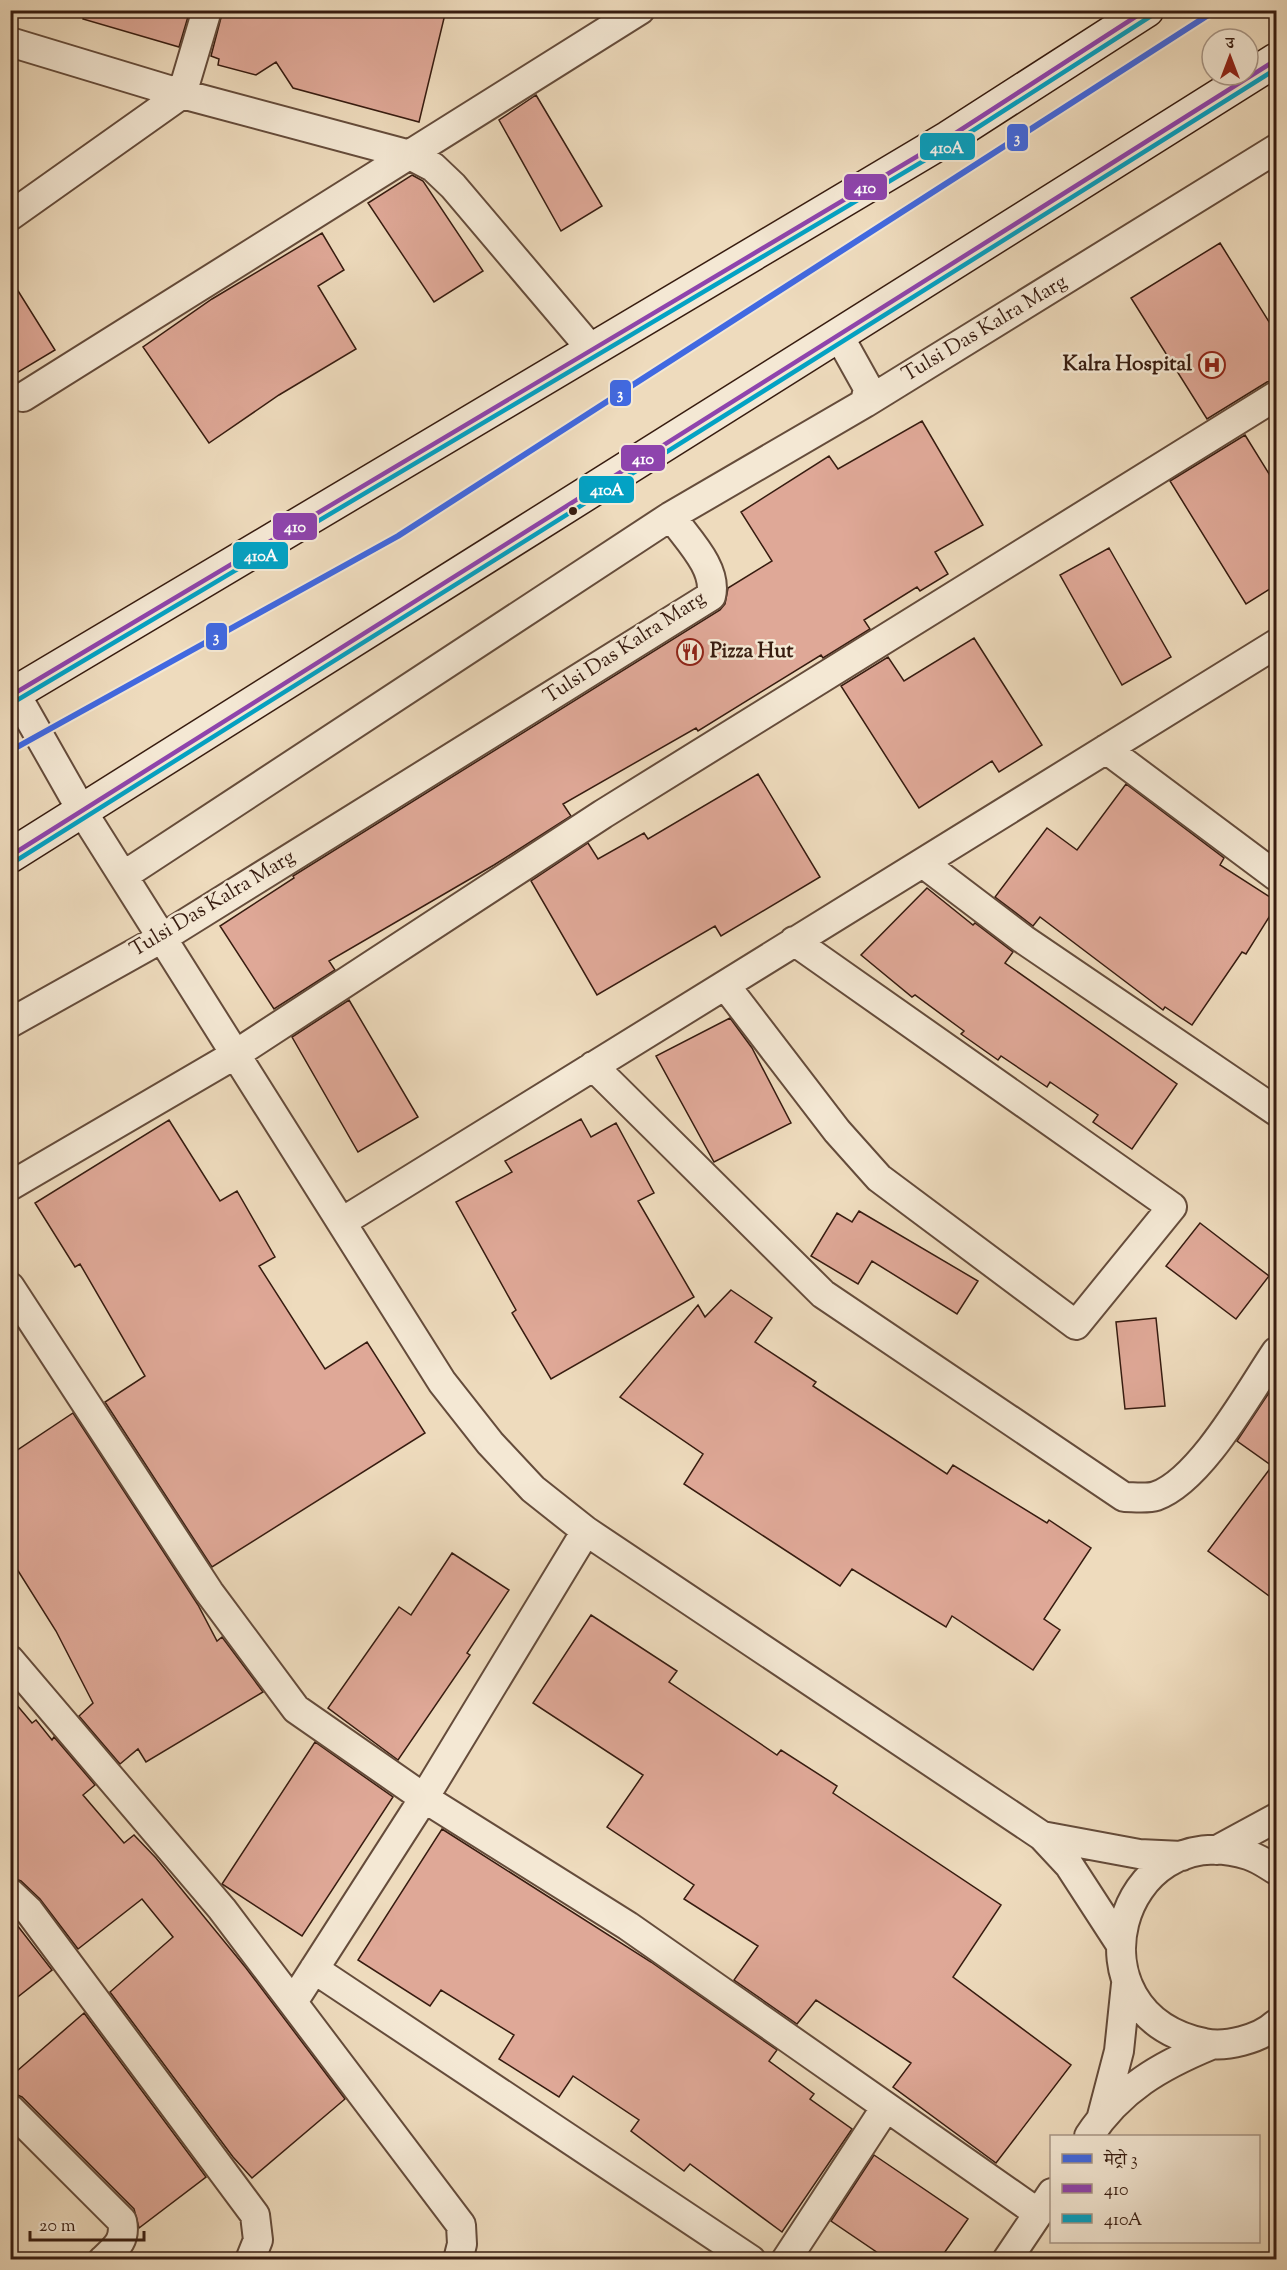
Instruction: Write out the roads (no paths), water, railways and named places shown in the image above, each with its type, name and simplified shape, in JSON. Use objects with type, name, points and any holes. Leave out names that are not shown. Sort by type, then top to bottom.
[{"type":"main road","points":[[13,694],[948,138],[1147,10]]},
{"type":"main road","points":[[10,856],[1276,60]]},
{"type":"street","points":[[10,216],[182,94],[207,10]]},
{"type":"street","points":[[22,397],[640,10]]},
{"type":"street","points":[[10,42],[182,94],[410,155],[433,167],[453,186],[592,350]]},
{"type":"street","name":"Tulsi Das Kalra Marg","points":[[10,1023],[162,938],[711,596],[712,580],[708,569],[671,516],[865,403],[1276,150]]},
{"type":"street","points":[[839,336],[868,388],[865,403]]},
{"type":"street","points":[[10,1186],[236,1054],[603,814],[1276,396]]},
{"type":"street","points":[[123,876],[671,516]]},
{"type":"street","points":[[342,1222],[1106,749],[1274,651]]},
{"type":"street","points":[[13,694],[82,811],[442,1382],[490,1443],[533,1489],[585,1531],[1042,1836],[1069,1865],[1119,1942]]},
{"type":"street","points":[[1106,749],[1276,876]]},
{"type":"street","points":[[923,863],[1023,939],[1276,1111]]},
{"type":"street","points":[[725,985],[837,1131],[879,1178],[1076,1325],[1172,1207],[794,941]]},
{"type":"street","points":[[593,1066],[823,1294],[1124,1497],[1154,1497],[1181,1483],[1207,1452],[1276,1352]]},
{"type":"street","points":[[10,1287],[209,1592],[296,1709],[424,1798],[628,1926],[886,2107],[1045,2203],[1007,2259]]},
{"type":"street","points":[[294,2002],[424,1798],[585,1531]]},
{"type":"street","points":[[10,1660],[222,1909],[294,2002],[461,2225],[466,2254]]},
{"type":"street","points":[[1042,1836],[1139,1854],[1182,1856],[1217,1850],[1276,1818]]},
{"type":"street","points":[[1217,1850],[1249,1856],[1276,1870]]},
{"type":"street","points":[[1095,2126],[1119,2051],[1126,1984],[1119,1942],[1125,1914],[1138,1890],[1157,1870],[1182,1856]]},
{"type":"street","points":[[10,1893],[29,1911],[255,2215],[258,2240],[250,2259]]},
{"type":"street","points":[[314,1969],[751,2259]]},
{"type":"street","points":[[1126,1984],[1140,2007],[1160,2026],[1184,2039],[1211,2044],[1243,2041],[1275,2026]]},
{"type":"street","points":[[1095,2126],[1136,2084],[1165,2064],[1211,2044]]},
{"type":"street","points":[[786,2259],[886,2107]]},
{"type":"street","points":[[10,2109],[122,2221],[124,2232],[121,2244],[103,2259]]},
{"type":"metro line","name":"3","points":[[10,751],[398,536],[1216,10]]},
{"type":"place","name":"Kalra Hospital","points":[[1212,365]]},
{"type":"place","name":"Pizza Hut","points":[[690,652]]}]
